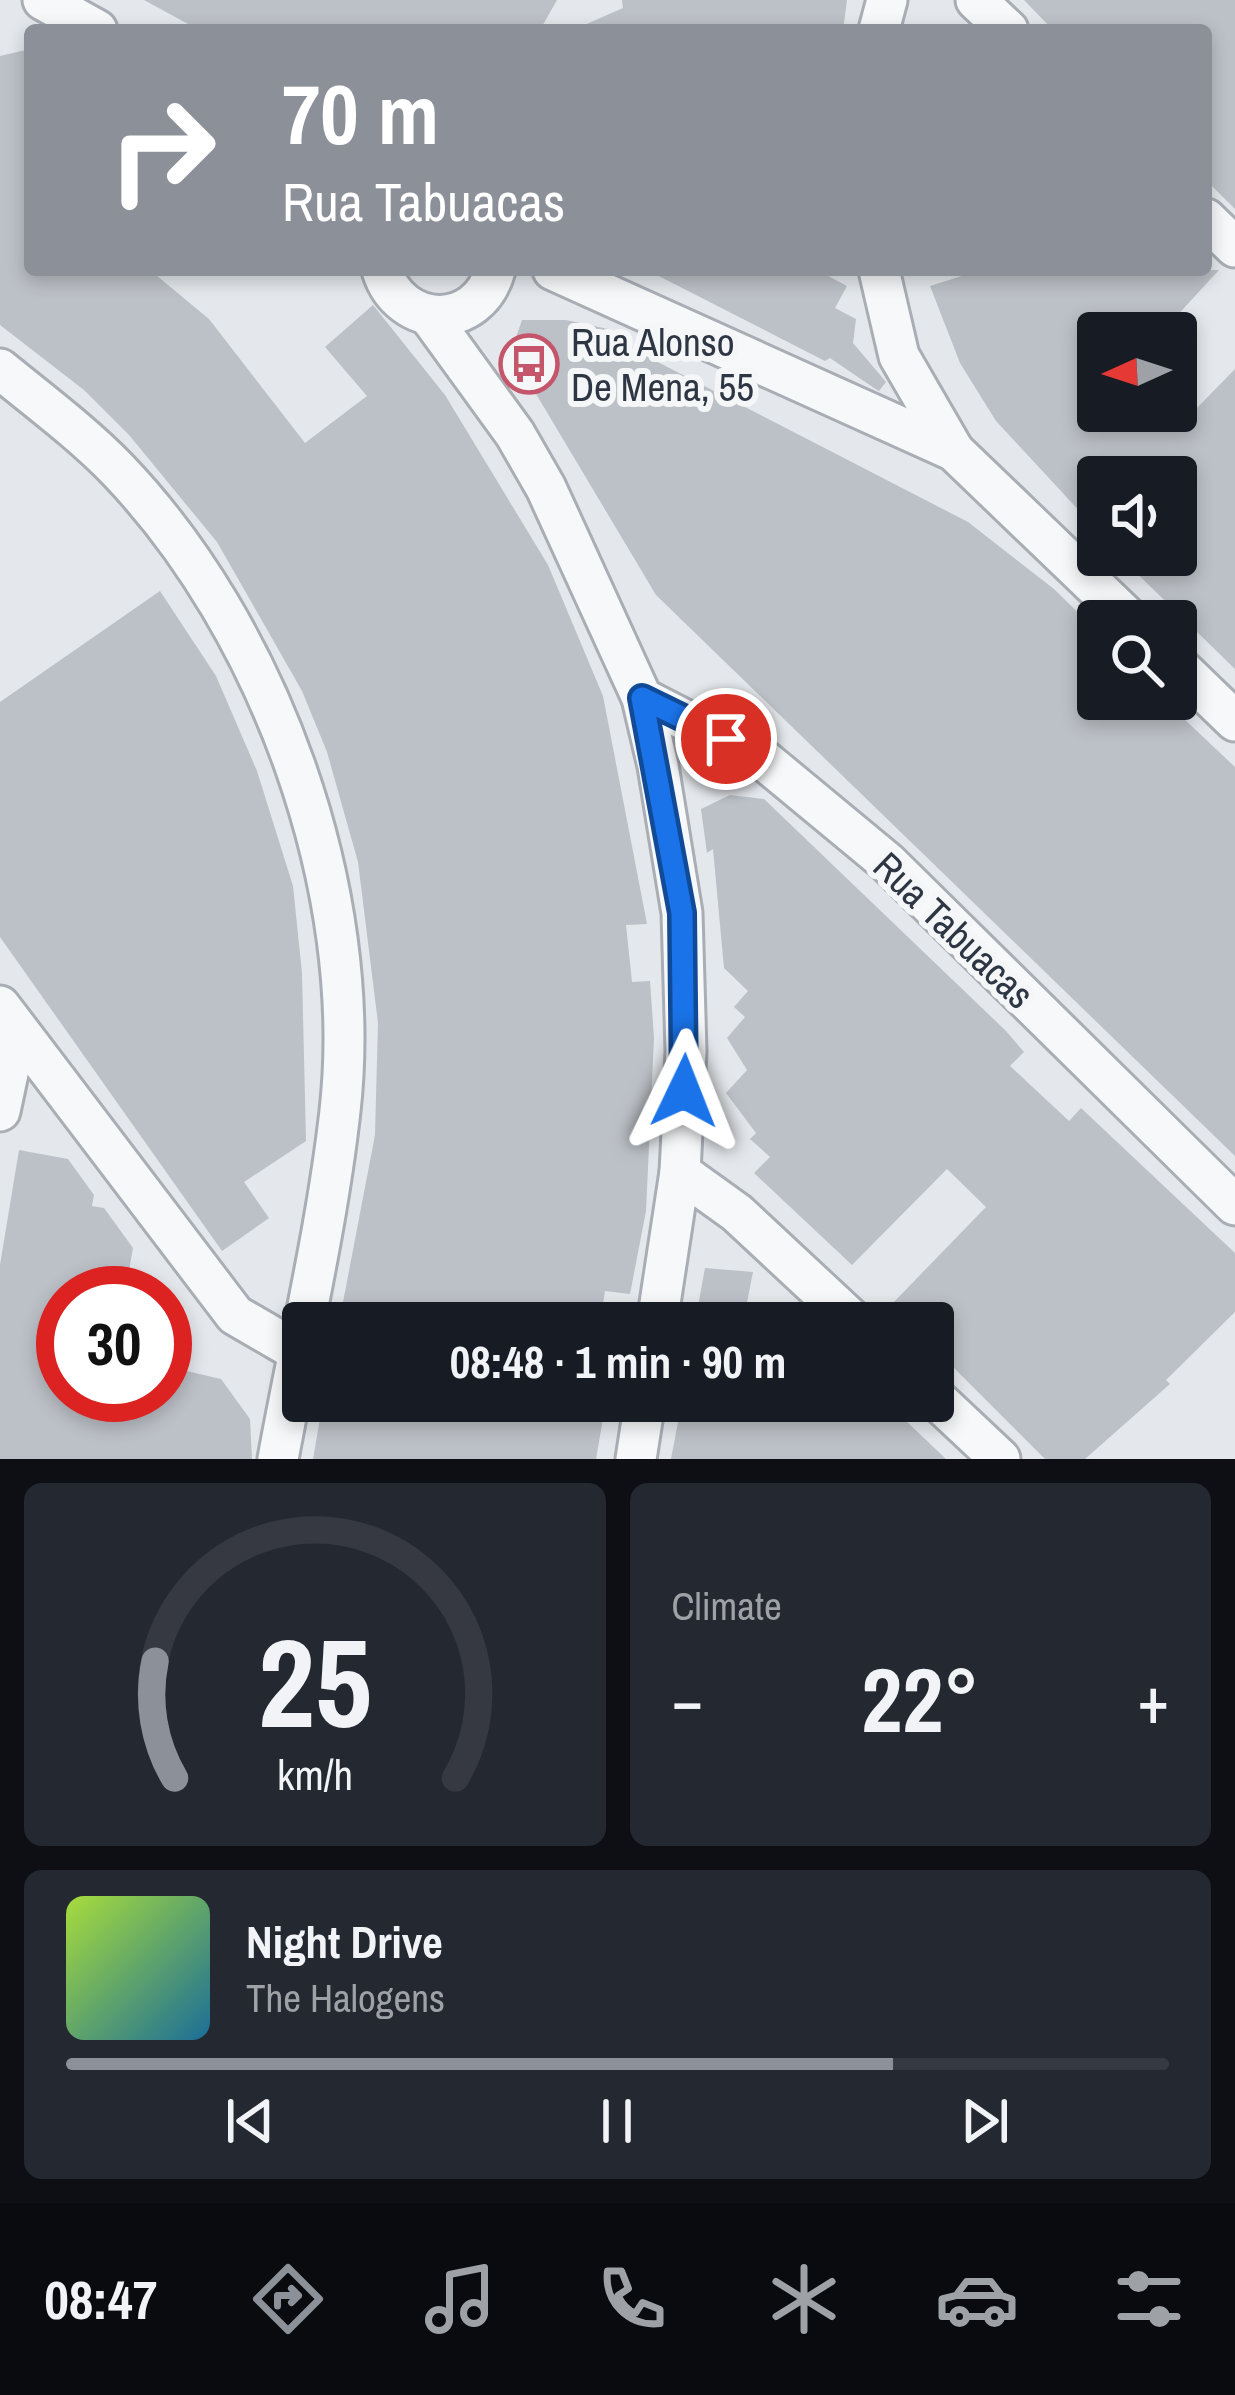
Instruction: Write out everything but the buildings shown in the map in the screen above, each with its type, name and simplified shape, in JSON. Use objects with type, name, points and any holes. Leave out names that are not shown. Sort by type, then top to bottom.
[{"type":"street","points":[[43,0],[86,24]]},
{"type":"street","points":[[976,0],[1002,24]]},
{"type":"street","points":[[1212,225],[1235,247]]},
{"type":"street","points":[[385,276],[398,302],[430,317],[515,434],[546,488],[642,698],[682,913],[686,1051],[680,1172],[660,1302]]},
{"type":"street","points":[[430,317],[463,312],[477,303],[492,276]]},
{"type":"street","points":[[566,276],[954,451]]},
{"type":"street","points":[[880,276],[899,356],[954,451],[1109,600]]},
{"type":"street","points":[[0,369],[117,470],[189,559],[226,610],[270,700],[296,776],[335,933],[342,1016],[340,1109],[307,1302]]},
{"type":"street","points":[[1197,684],[1235,721]]},
{"type":"street","name":"Rua Tabuacas","points":[[642,698],[688,716],[765,761],[887,862],[1235,1205]]},
{"type":"street","points":[[8,1018],[235,1315],[282,1342]]},
{"type":"street","points":[[0,1111],[8,1018]]},
{"type":"street","points":[[680,1172],[737,1213],[832,1302]]},
{"type":"street","points":[[954,1416],[1000,1459]]},
{"type":"street","points":[[278,1459],[285,1422]]},
{"type":"street","points":[[637,1459],[642,1422]]},
{"type":"place","name":"Rua Alonso De Mena, 55","points":[[529,364]]},
{"type":"route","points":[[684,1091],[682,913],[642,698],[688,716],[726,739]]}]
